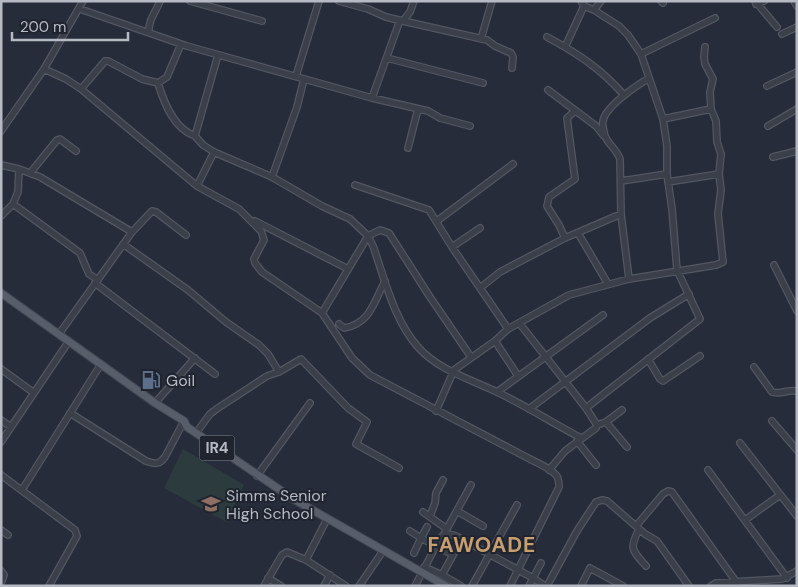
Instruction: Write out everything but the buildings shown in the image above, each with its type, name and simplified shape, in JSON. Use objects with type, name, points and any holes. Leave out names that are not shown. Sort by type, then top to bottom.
[{"type":"main road","name":"IR4","points":[[1,293],[155,403],[184,421],[196,433],[294,500],[383,551],[423,570],[446,586]]},
{"type":"street","points":[[1,131],[4,121],[44,69],[83,1]]},
{"type":"street","points":[[150,32],[151,18],[160,1]]},
{"type":"street","points":[[190,1],[262,21]]},
{"type":"street","points":[[296,76],[319,1]]},
{"type":"street","points":[[339,1],[368,9],[386,17],[486,40],[511,53],[513,56],[512,68]]},
{"type":"street","points":[[372,98],[402,21],[410,12],[414,1]]},
{"type":"street","points":[[481,39],[492,1]]},
{"type":"street","points":[[594,10],[601,1]]},
{"type":"street","points":[[764,1],[756,3],[777,27]]},
{"type":"street","points":[[794,1],[797,6]]},
{"type":"street","points":[[565,46],[583,3],[619,26],[641,54],[663,120],[667,146],[666,174],[672,209],[677,270],[700,318],[699,321],[586,408]]},
{"type":"street","points":[[80,8],[181,44],[296,76],[304,80],[418,108],[440,118],[470,126]]},
{"type":"street","points":[[641,54],[716,18]]},
{"type":"street","points":[[782,34],[797,27]]},
{"type":"street","points":[[547,37],[582,56],[612,81],[623,94]]},
{"type":"street","points":[[80,89],[108,60],[142,79],[158,83],[167,77],[181,44]]},
{"type":"street","points":[[436,411],[452,372],[495,341],[508,329],[569,295],[629,279],[716,265],[723,262],[718,214],[722,183],[719,174],[721,162],[716,138],[717,126],[711,109],[710,92],[713,79],[704,64],[705,47]]},
{"type":"street","points":[[195,136],[218,55]]},
{"type":"street","points":[[387,58],[483,83]]},
{"type":"street","points":[[44,69],[66,79],[80,89],[197,186],[239,209],[250,219],[261,231],[264,240],[254,259],[257,267],[322,314],[352,358],[370,375],[550,470],[556,475],[559,487],[510,586]]},
{"type":"street","points":[[767,86],[797,72]]},
{"type":"street","points":[[605,137],[603,121],[605,115],[623,94],[648,79]]},
{"type":"street","points":[[272,177],[297,107],[304,80]]},
{"type":"street","points":[[158,83],[168,109],[187,133],[195,136],[203,145],[214,152],[272,177],[322,206],[350,219],[368,236],[399,318],[417,346],[424,353],[452,372],[529,409],[579,440],[596,465]]},
{"type":"street","points":[[548,90],[596,126],[617,151],[620,159],[622,214],[629,279]]},
{"type":"street","points":[[408,148],[418,108]]},
{"type":"street","points":[[663,120],[711,109]]},
{"type":"street","points":[[768,126],[797,109]]},
{"type":"street","points":[[565,238],[547,206],[549,197],[575,179],[567,118],[575,111]]},
{"type":"street","points":[[31,172],[57,140],[65,141],[76,151]]},
{"type":"street","points":[[773,157],[797,151]]},
{"type":"street","points":[[197,186],[214,152]]},
{"type":"street","points":[[437,221],[513,164]]},
{"type":"street","points":[[1,165],[31,172],[132,232]]},
{"type":"street","points":[[1,216],[13,204],[18,192],[19,169]]},
{"type":"street","points":[[621,181],[666,174]]},
{"type":"street","points":[[668,182],[719,174]]},
{"type":"street","points":[[355,185],[429,210],[452,248],[508,329]]},
{"type":"street","points":[[13,204],[80,253],[89,274],[96,281],[215,374]]},
{"type":"street","points":[[59,334],[132,232],[152,211],[186,235]]},
{"type":"street","points":[[480,288],[500,272],[565,238],[622,214]]},
{"type":"street","points":[[250,219],[348,269]]},
{"type":"street","points":[[452,248],[480,228]]},
{"type":"street","points":[[322,314],[368,236],[380,230],[390,233],[430,297],[471,357]]},
{"type":"street","points":[[578,233],[608,284]]},
{"type":"street","points":[[123,244],[188,290],[226,322],[259,345],[268,354],[279,372]]},
{"type":"street","points":[[774,265],[797,311]]},
{"type":"street","points":[[339,324],[344,328],[354,326],[362,321],[370,313],[385,281]]},
{"type":"street","points":[[529,409],[650,318],[688,294]]},
{"type":"street","points":[[497,392],[603,315]]},
{"type":"street","points":[[520,324],[586,408],[597,425]]},
{"type":"street","points":[[1,442],[69,341]]},
{"type":"street","points":[[495,341],[518,376]]},
{"type":"street","points":[[648,359],[663,381],[700,356]]},
{"type":"street","points":[[155,403],[195,358]]},
{"type":"street","points":[[196,433],[210,414],[218,408],[267,376],[279,372],[301,359],[348,408],[367,422],[356,444],[399,468]]},
{"type":"street","points":[[22,490],[101,364]]},
{"type":"street","points":[[754,367],[772,392],[776,394],[789,390],[797,392]]},
{"type":"street","points":[[1,369],[34,393]]},
{"type":"street","points":[[258,476],[310,403]]},
{"type":"street","points":[[550,470],[565,451],[596,428],[597,425],[606,422],[622,410]]},
{"type":"street","points":[[70,413],[146,461],[154,464],[161,462],[165,457],[184,421]]},
{"type":"street","points":[[1,420],[11,427]]},
{"type":"street","points":[[772,421],[797,450]]},
{"type":"street","points":[[606,422],[627,447]]},
{"type":"street","points":[[740,443],[797,516]]},
{"type":"street","points":[[708,470],[745,520],[789,586]]},
{"type":"street","points":[[1,476],[75,530],[77,534],[48,586]]},
{"type":"street","points":[[430,516],[435,503],[436,493],[443,480]]},
{"type":"street","points":[[415,586],[471,485]]},
{"type":"street","points":[[646,566],[632,550],[632,543],[637,528],[662,494],[668,491],[672,492],[738,583]]},
{"type":"street","points":[[745,520],[780,495]]},
{"type":"street","points":[[423,512],[430,516],[445,532],[462,539],[546,586],[596,502],[607,501],[637,528],[657,541],[690,586]]},
{"type":"street","points":[[472,586],[517,505]]},
{"type":"street","points":[[456,511],[483,526]]},
{"type":"street","points":[[306,560],[327,519]]},
{"type":"street","points":[[414,553],[427,527]]},
{"type":"street","points":[[1,530],[8,534]]},
{"type":"street","points":[[410,531],[452,555]]},
{"type":"street","points":[[442,575],[462,539]]},
{"type":"street","points":[[359,586],[383,551]]},
{"type":"street","points":[[264,586],[284,553],[290,553],[306,560],[346,586]]},
{"type":"street","points":[[529,586],[541,563]]},
{"type":"street","points":[[581,586],[590,568],[623,586]]},
{"type":"street","points":[[423,570],[442,575],[461,586]]},
{"type":"street","points":[[1,571],[4,575],[1,583]]},
{"type":"street","points":[[711,586],[716,583],[785,579],[797,571]]},
{"type":"street","points":[[324,586],[330,575]]},
{"type":"street","points":[[268,578],[281,586]]},
{"type":"shaded area","points":[[183,449],[244,485],[226,522],[164,488]]},
{"type":"place","name":"Goil","points":[[151,380]]},
{"type":"place","name":"Simms Senior High School","points":[[211,504]]},
{"type":"district","name":"FAWOADE","points":[[482,545]]}]
